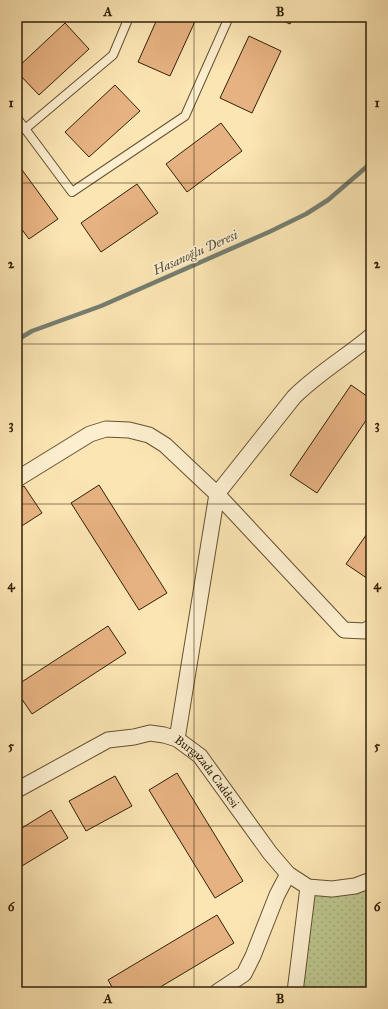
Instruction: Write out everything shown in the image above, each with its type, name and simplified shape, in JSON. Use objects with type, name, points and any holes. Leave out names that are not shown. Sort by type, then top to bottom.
[{"type":"street","points":[[177,739],[217,494],[294,397],[308,384],[371,336]]},
{"type":"street","points":[[17,479],[90,434],[106,430],[129,430],[149,435],[165,445],[217,494],[344,630],[365,631],[371,627]]},
{"type":"street","name":"Burgazada Caddesi","points":[[17,790],[108,740],[134,737],[150,733],[164,735],[177,739],[200,756],[270,853],[288,874],[308,887],[332,889],[355,886],[371,880]]},
{"type":"street","points":[[217,992],[244,974],[288,874]]},
{"type":"street","points":[[296,992],[308,887]]},
{"type":"lane","points":[[25,129],[113,55],[129,17]]},
{"type":"lane","points":[[17,118],[72,192],[184,116],[229,17]]},
{"type":"green space","points":[[371,880],[371,992],[295,992],[308,887]]},
{"type":"building","points":[[158,17],[197,17],[170,76],[138,62]]},
{"type":"building","points":[[274,17],[293,17],[290,24]]},
{"type":"building","points":[[65,23],[89,49],[39,95],[17,72],[17,68]]},
{"type":"building","points":[[249,36],[281,51],[252,113],[220,98]]},
{"type":"building","points":[[115,85],[140,111],[89,157],[65,132]]},
{"type":"building","points":[[221,123],[242,151],[187,192],[166,164]]},
{"type":"building","points":[[17,163],[58,219],[29,239],[17,223]]},
{"type":"building","points":[[137,184],[158,213],[101,252],[81,223]]},
{"type":"building","points":[[351,385],[371,399],[371,413],[317,493],[290,475]]},
{"type":"building","points":[[99,485],[167,593],[139,610],[71,503]]},
{"type":"building","points":[[24,486],[42,513],[17,529],[17,490]]},
{"type":"building","points":[[371,528],[371,581],[346,564]]},
{"type":"building","points":[[108,626],[126,653],[32,714],[17,692],[17,685]]},
{"type":"building","points":[[177,773],[243,881],[215,898],[149,790]]},
{"type":"building","points":[[115,776],[132,806],[86,831],[69,801]]},
{"type":"building","points":[[51,810],[68,838],[17,869],[17,831]]},
{"type":"building","points":[[217,915],[234,943],[152,992],[115,992],[108,980]]},
{"type":"waterway","name":"Hasanoğlu Deresi","points":[[17,340],[32,331],[101,306],[269,232],[306,214],[328,200],[371,163]]}]
